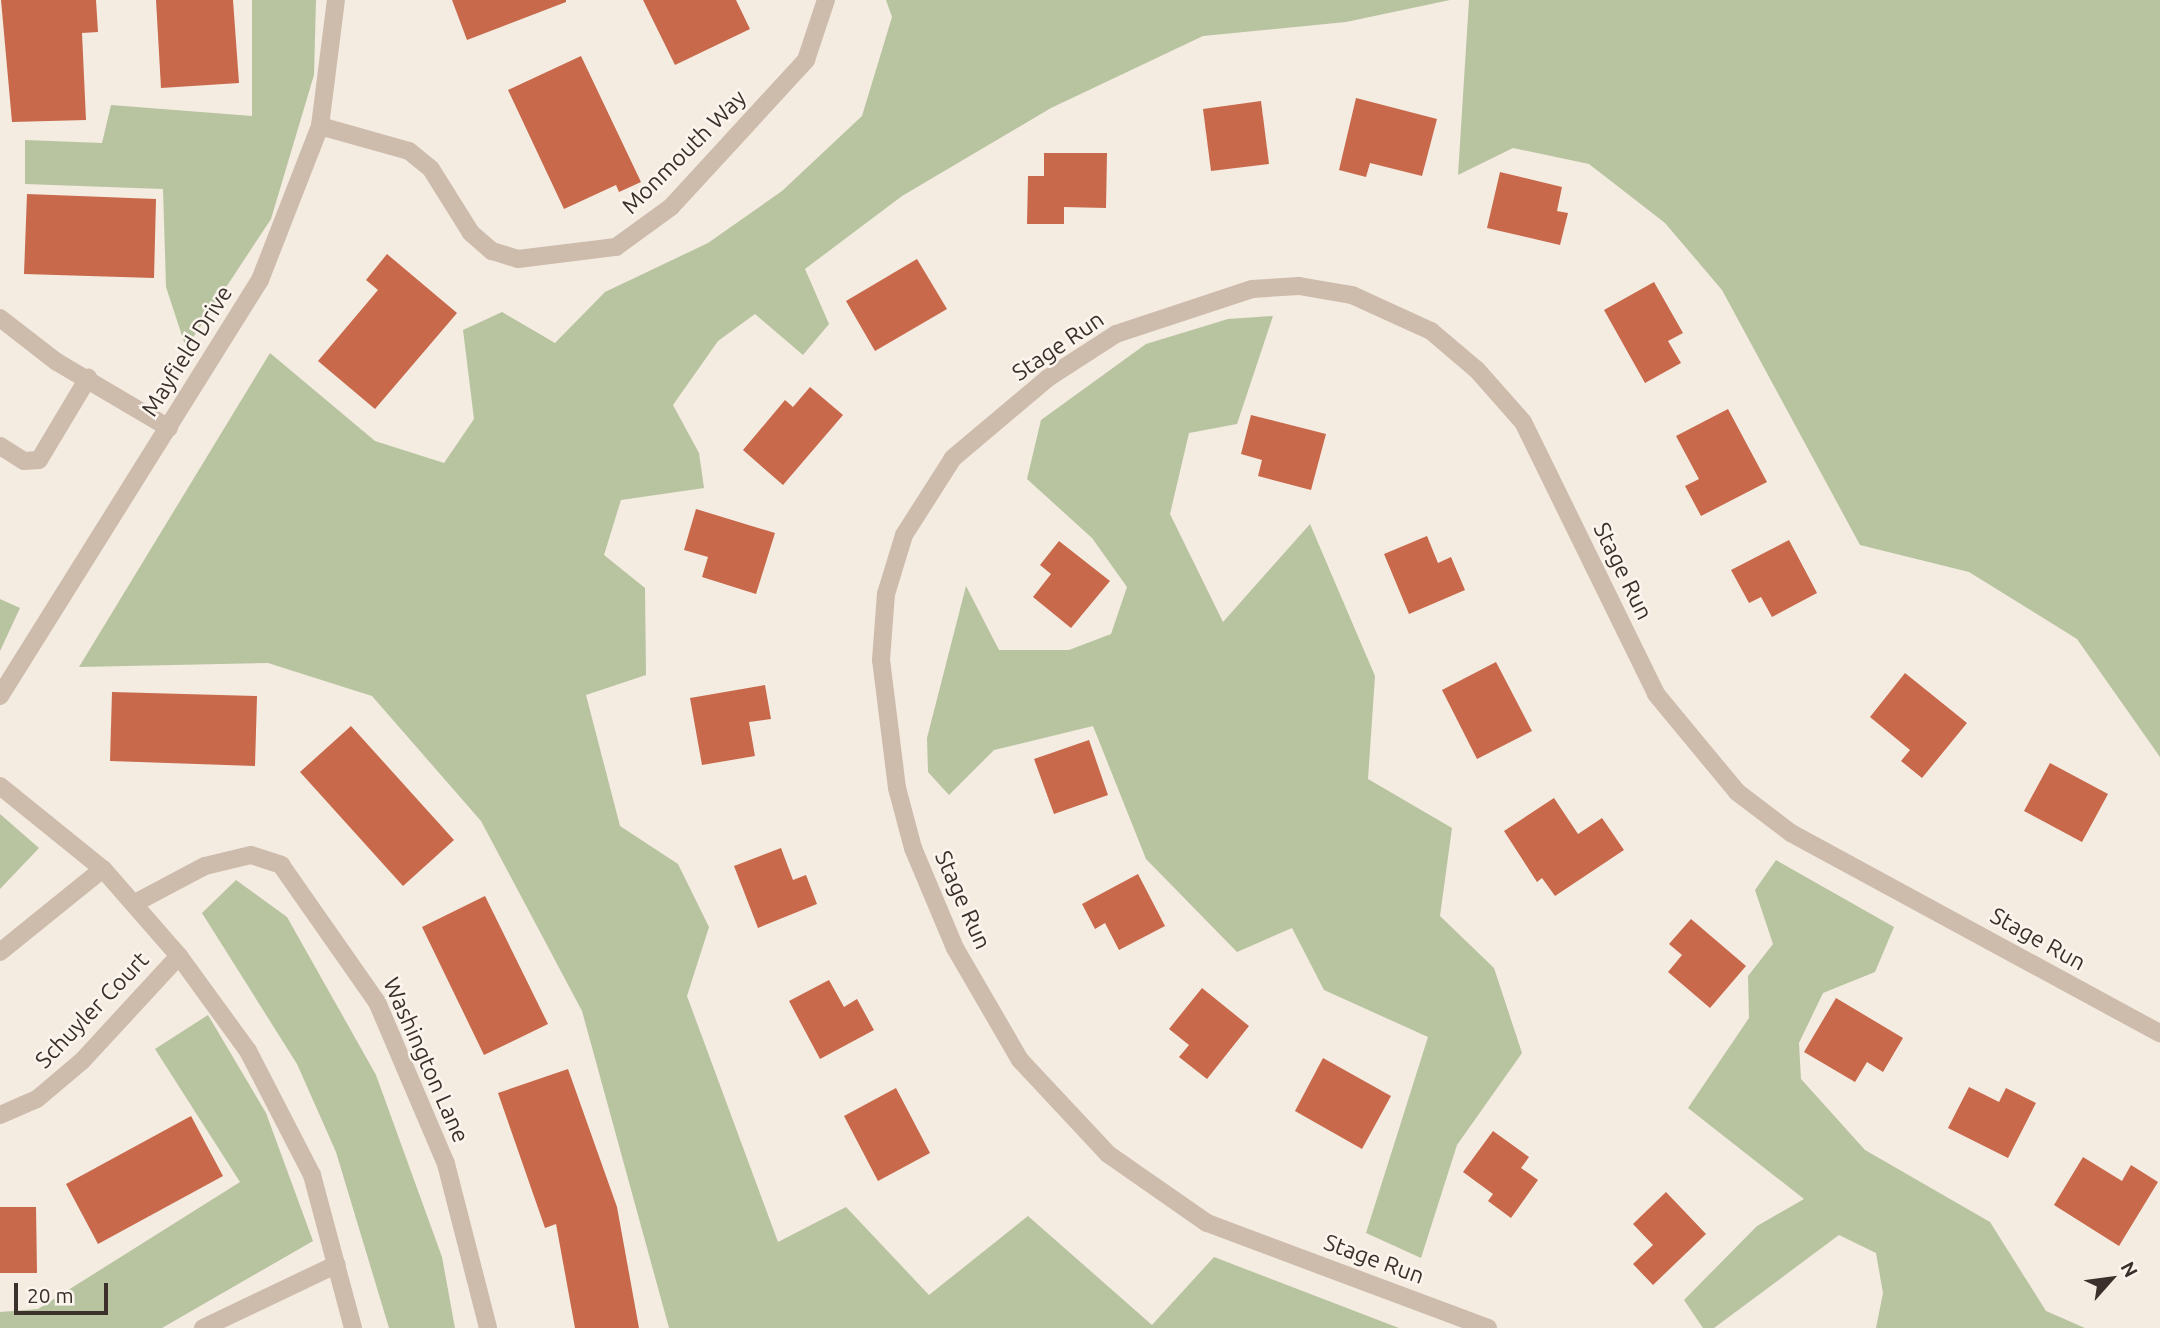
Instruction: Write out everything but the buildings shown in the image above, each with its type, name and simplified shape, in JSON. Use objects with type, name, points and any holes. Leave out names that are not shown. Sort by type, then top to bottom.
[{"type":"street","name":"Mayfield Drive","points":[[0,696],[260,280],[320,126],[336,0]]},
{"type":"street","name":"Monmouth Way","points":[[320,126],[409,151],[431,169],[471,233],[492,251],[518,259],[615,247],[671,207],[806,60],[826,0]]},
{"type":"street","name":"Stage Run","points":[[1488,1328],[1207,1223],[1108,1154],[1020,1060],[956,948],[914,848],[897,788],[881,660],[886,594],[904,535],[953,458],[1048,378],[1116,334],[1252,289],[1299,286],[1352,295],[1431,331],[1477,370],[1523,422],[1656,694],[1737,792],[1791,833],[2160,1034]]},
{"type":"street","points":[[0,318],[88,378],[169,428]]},
{"type":"street","points":[[0,446],[24,461],[39,460],[88,378]]},
{"type":"street","points":[[0,786],[103,869],[135,903],[179,956],[248,1051],[287,1121],[312,1175],[353,1328]]},
{"type":"street","name":"Washington Lane","points":[[135,903],[205,866],[251,855],[281,865],[377,1002],[446,1164],[488,1328]]},
{"type":"street","points":[[0,953],[103,869]]},
{"type":"street","name":"Schuyler Court","points":[[0,1115],[37,1099],[82,1061],[179,956]]},
{"type":"street","points":[[203,1328],[337,1264]]},
{"type":"green space","points":[[252,0],[316,0],[314,75],[271,219],[186,348],[166,287],[163,189],[25,184],[25,140],[102,143],[111,105],[252,116]]},
{"type":"green space","points":[[886,0],[1450,0],[1346,22],[1203,36],[1051,108],[902,196],[805,269],[829,324],[803,355],[755,314],[718,341],[673,405],[699,453],[704,488],[621,500],[604,555],[645,588],[646,675],[586,695],[620,826],[678,864],[709,927],[687,996],[778,1242],[846,1207],[929,1295],[1028,1216],[1152,1325],[1214,1257],[1399,1328],[669,1328],[582,1011],[481,821],[372,696],[268,663],[79,667],[270,353],[375,441],[444,463],[474,419],[463,330],[502,312],[555,343],[605,292],[708,243],[782,191],[862,116],[892,17]]},
{"type":"green space","points":[[1469,0],[2160,0],[2160,757],[2077,639],[1969,572],[1860,545],[1722,290],[1665,223],[1589,164],[1513,148],[1458,175]]},
{"type":"green space","points":[[1273,316],[1237,424],[1189,433],[1170,514],[1223,622],[1310,524],[1375,676],[1368,779],[1452,828],[1440,916],[1494,968],[1522,1053],[1457,1145],[1421,1258],[1366,1233],[1428,1037],[1324,990],[1292,928],[1237,952],[1146,859],[1093,726],[994,750],[949,795],[928,772],[927,738],[966,586],[999,650],[1069,650],[1111,634],[1127,587],[1092,538],[1027,479],[1041,420],[1146,344],[1228,319]]},
{"type":"green space","points":[[0,599],[20,608],[0,651]]},
{"type":"green space","points":[[0,814],[39,848],[0,889]]},
{"type":"green space","points":[[1776,860],[1894,927],[1875,972],[1823,993],[1799,1043],[1801,1079],[1865,1150],[1990,1222],[2046,1311],[2085,1328],[1876,1328],[1883,1293],[1876,1253],[1839,1235],[1714,1328],[1703,1328],[1684,1300],[1757,1226],[1804,1199],[1688,1108],[1749,1018],[1748,976],[1773,944],[1755,890]]},
{"type":"green space","points":[[236,880],[287,917],[376,1075],[442,1257],[455,1328],[389,1328],[336,1152],[297,1064],[202,913]]},
{"type":"green space","points":[[208,1015],[266,1113],[313,1241],[162,1328],[0,1328],[0,1312],[38,1309],[240,1182],[155,1049]]}]
